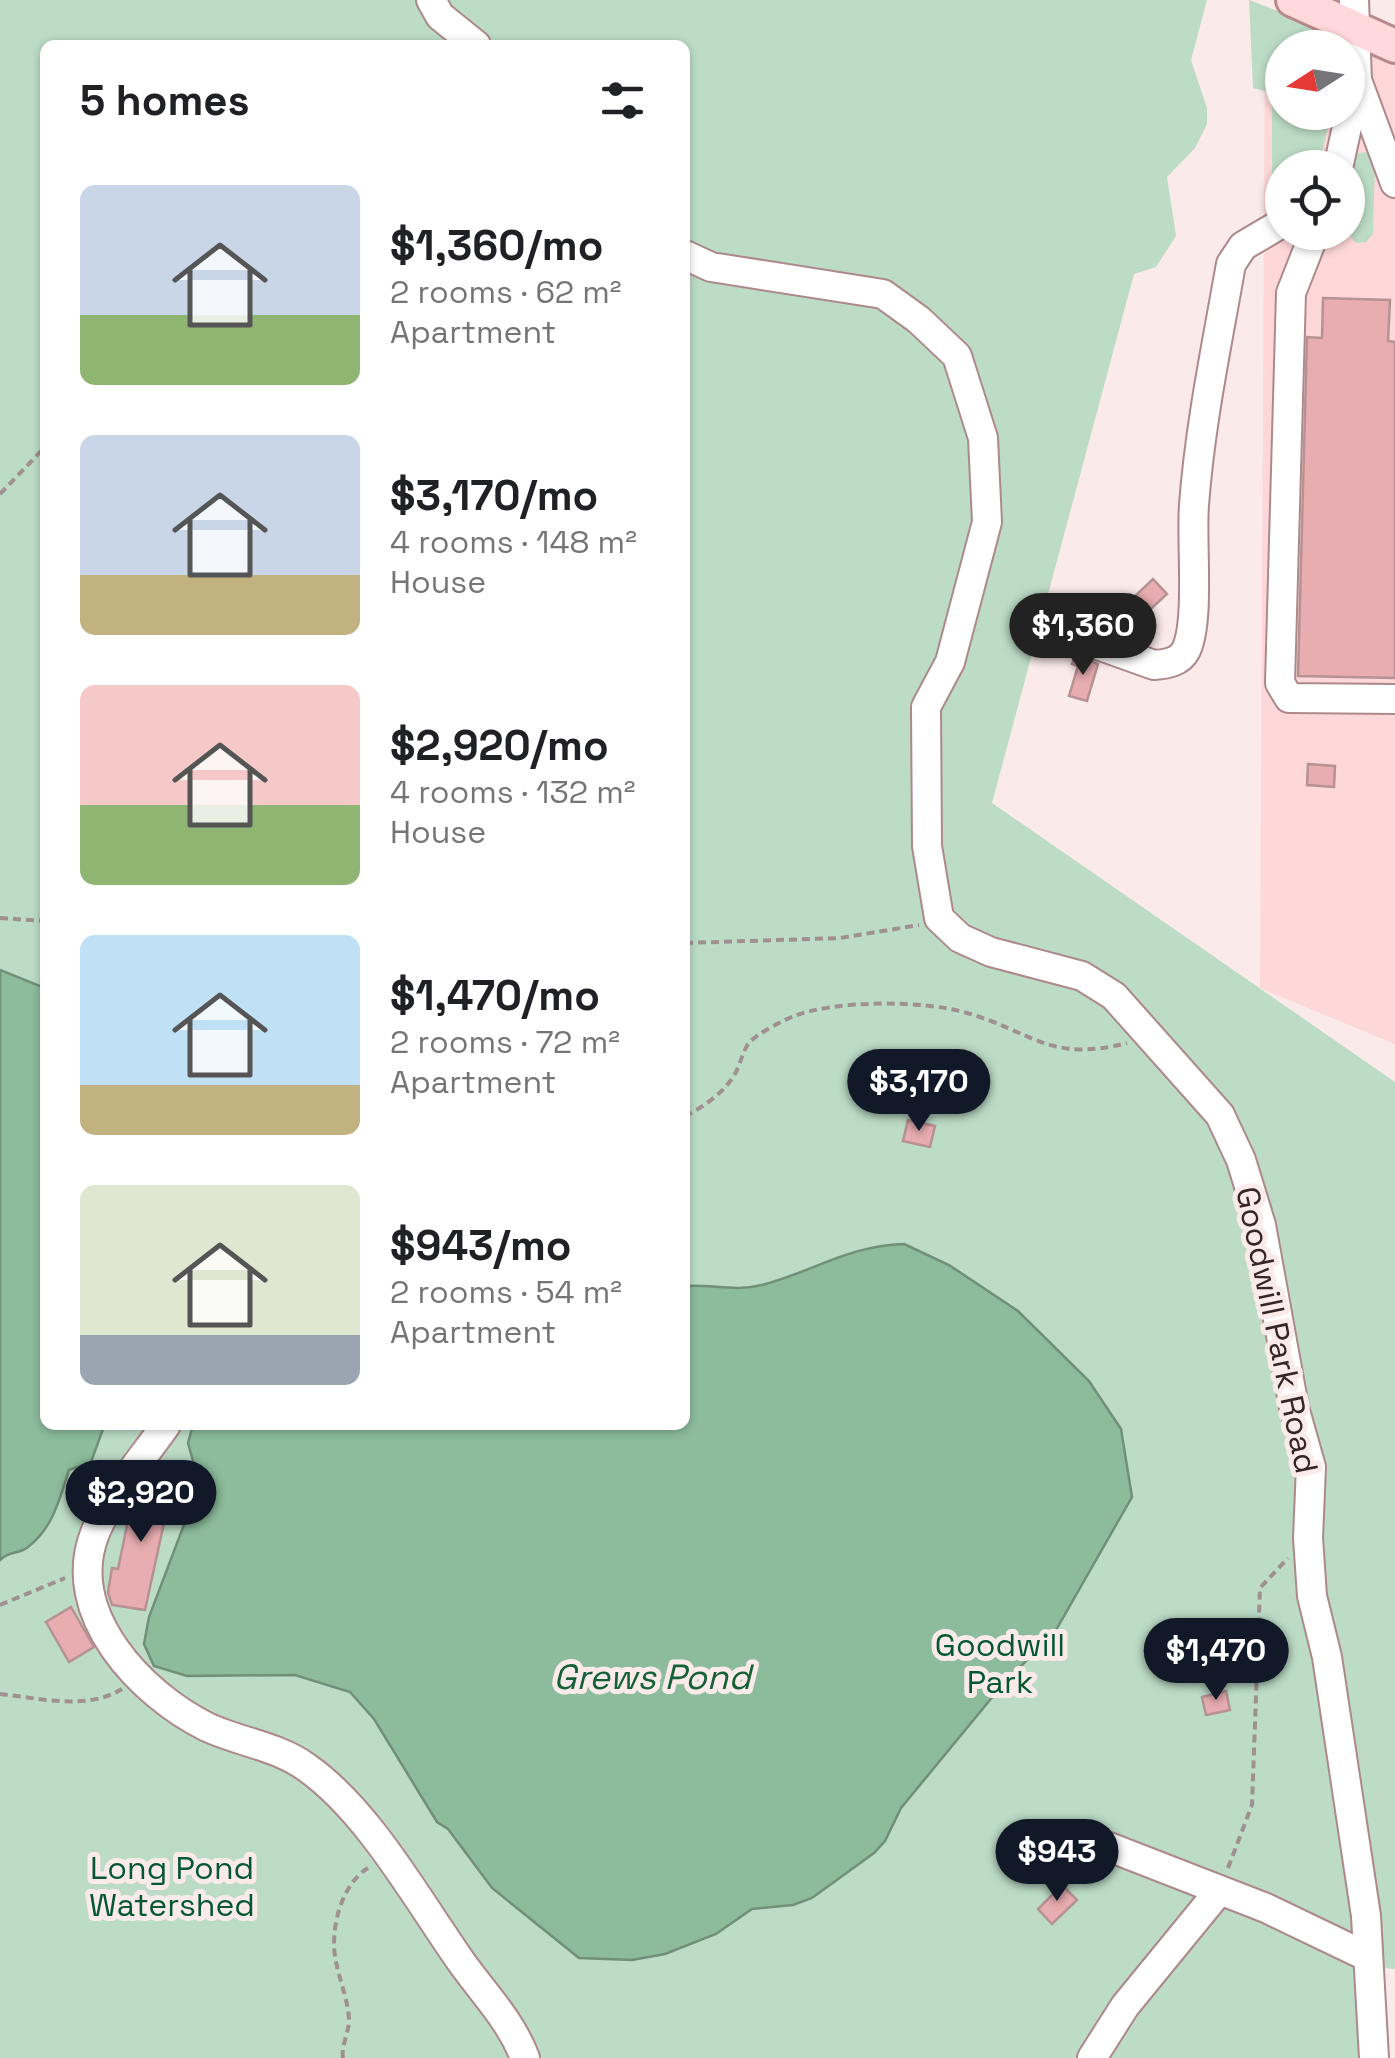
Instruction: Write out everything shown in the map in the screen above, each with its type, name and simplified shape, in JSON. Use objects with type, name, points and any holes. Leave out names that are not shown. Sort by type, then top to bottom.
[{"type":"main road","points":[[1293,0],[1354,14],[1395,46]]},
{"type":"lane","points":[[433,40],[436,8]]},
{"type":"lane","points":[[436,8],[471,40]]},
{"type":"lane","points":[[1365,102],[1395,183]]},
{"type":"lane","points":[[1053,629],[1154,665],[1171,664],[1186,652],[1192,624],[1194,508],[1201,435],[1231,264],[1244,246],[1265,234]]},
{"type":"lane","points":[[1308,250],[1291,293],[1280,683],[1288,698],[1395,700]]},
{"type":"lane","points":[[690,256],[711,267],[883,294],[919,320],[957,356],[983,438],[987,522],[950,662],[926,706],[926,846],[939,918]]},
{"type":"lane","name":"Goodwill Park Road","points":[[939,918],[960,938],[991,952],[1082,976],[1114,996],[1220,1115],[1241,1160],[1261,1225],[1294,1407],[1311,1467],[1308,1538],[1312,1596],[1351,1804],[1368,1957],[1374,2058]]},
{"type":"lane","points":[[163,1430],[94,1535],[89,1571],[95,1612],[122,1658],[158,1699],[210,1728],[306,1766],[344,1801],[468,1972],[484,1986],[517,2037],[525,2058]]},
{"type":"lane","points":[[1110,1847],[1368,1957]]},
{"type":"lane","points":[[1094,2057],[1124,2006],[1219,1891]]},
{"type":"path","points":[[0,494],[40,451]]},
{"type":"path","points":[[0,918],[40,921]]},
{"type":"path","points":[[690,942],[840,938],[913,927],[939,918]]},
{"type":"path","points":[[690,1114],[702,1108],[734,1077],[749,1043],[794,1016],[841,1008],[894,1004],[968,1013],[1019,1036],[1064,1049],[1100,1050],[1151,1037]]},
{"type":"path","points":[[1219,1891],[1252,1804],[1260,1588],[1308,1538]]},
{"type":"path","points":[[0,1605],[23,1592],[89,1571]]},
{"type":"path","points":[[0,1694],[89,1700],[118,1692],[138,1677]]},
{"type":"path","points":[[343,2058],[349,2025],[346,1990],[334,1944],[343,1895],[350,1880],[389,1858]]},
{"type":"shaded area","points":[[1265,13],[1310,30],[1265,30],[1265,130],[1365,130],[1365,51],[1395,62],[1395,1044],[1260,988]]},
{"type":"green space","name":"Goodwill Park","points":[[0,0],[1207,0],[1191,60],[1207,108],[1207,124],[1195,148],[1167,177],[1176,236],[1156,267],[1134,274],[992,803],[1395,1082],[1395,1969],[1382,1968],[1388,2058],[0,2058]]},
{"type":"green space","points":[[1249,0],[1324,30],[1265,30],[1265,91],[1253,88]]},
{"type":"green space","points":[[1272,130],[1328,130],[1322,150],[1272,150]]},
{"type":"green space","points":[[1365,152],[1375,163],[1373,234],[1365,242]]},
{"type":"water","points":[[0,970],[40,986],[40,1430],[103,1430],[91,1462],[69,1470],[44,1531],[24,1549],[0,1560]]},
{"type":"water","name":"Grews Pond","points":[[904,1244],[949,1265],[1018,1311],[1089,1381],[1121,1429],[1132,1497],[1056,1630],[999,1689],[901,1808],[885,1841],[812,1898],[793,1905],[752,1909],[716,1934],[665,1954],[632,1960],[579,1958],[492,1888],[448,1829],[437,1822],[374,1719],[350,1692],[295,1675],[187,1676],[154,1666],[144,1644],[149,1617],[193,1501],[195,1468],[188,1443],[192,1430],[690,1430],[690,1286],[752,1287],[884,1246]]},
{"type":"building","points":[[1323,298],[1390,300],[1388,341],[1395,342],[1395,678],[1298,676],[1307,337],[1322,338]]},
{"type":"building","points":[[1153,579],[1167,594],[1128,630],[1114,616]]},
{"type":"building","points":[[1075,655],[1098,664],[1087,701],[1069,696],[1078,666],[1072,664]]},
{"type":"building","points":[[1308,764],[1335,766],[1334,787],[1307,785]]},
{"type":"building","points":[[908,1120],[935,1126],[930,1147],[903,1141]]},
{"type":"building","points":[[158,1473],[174,1477],[145,1610],[112,1605],[108,1592],[112,1568],[118,1569],[132,1501],[146,1482],[156,1484]]},
{"type":"building","points":[[71,1607],[94,1647],[69,1662],[46,1622]]},
{"type":"building","points":[[1226,1691],[1230,1710],[1206,1715],[1202,1697]]},
{"type":"building","points":[[1062,1885],[1077,1900],[1052,1924],[1038,1909]]},
{"type":"park label","name":"Long Pond Watershed","points":[[172,1886]]}]
